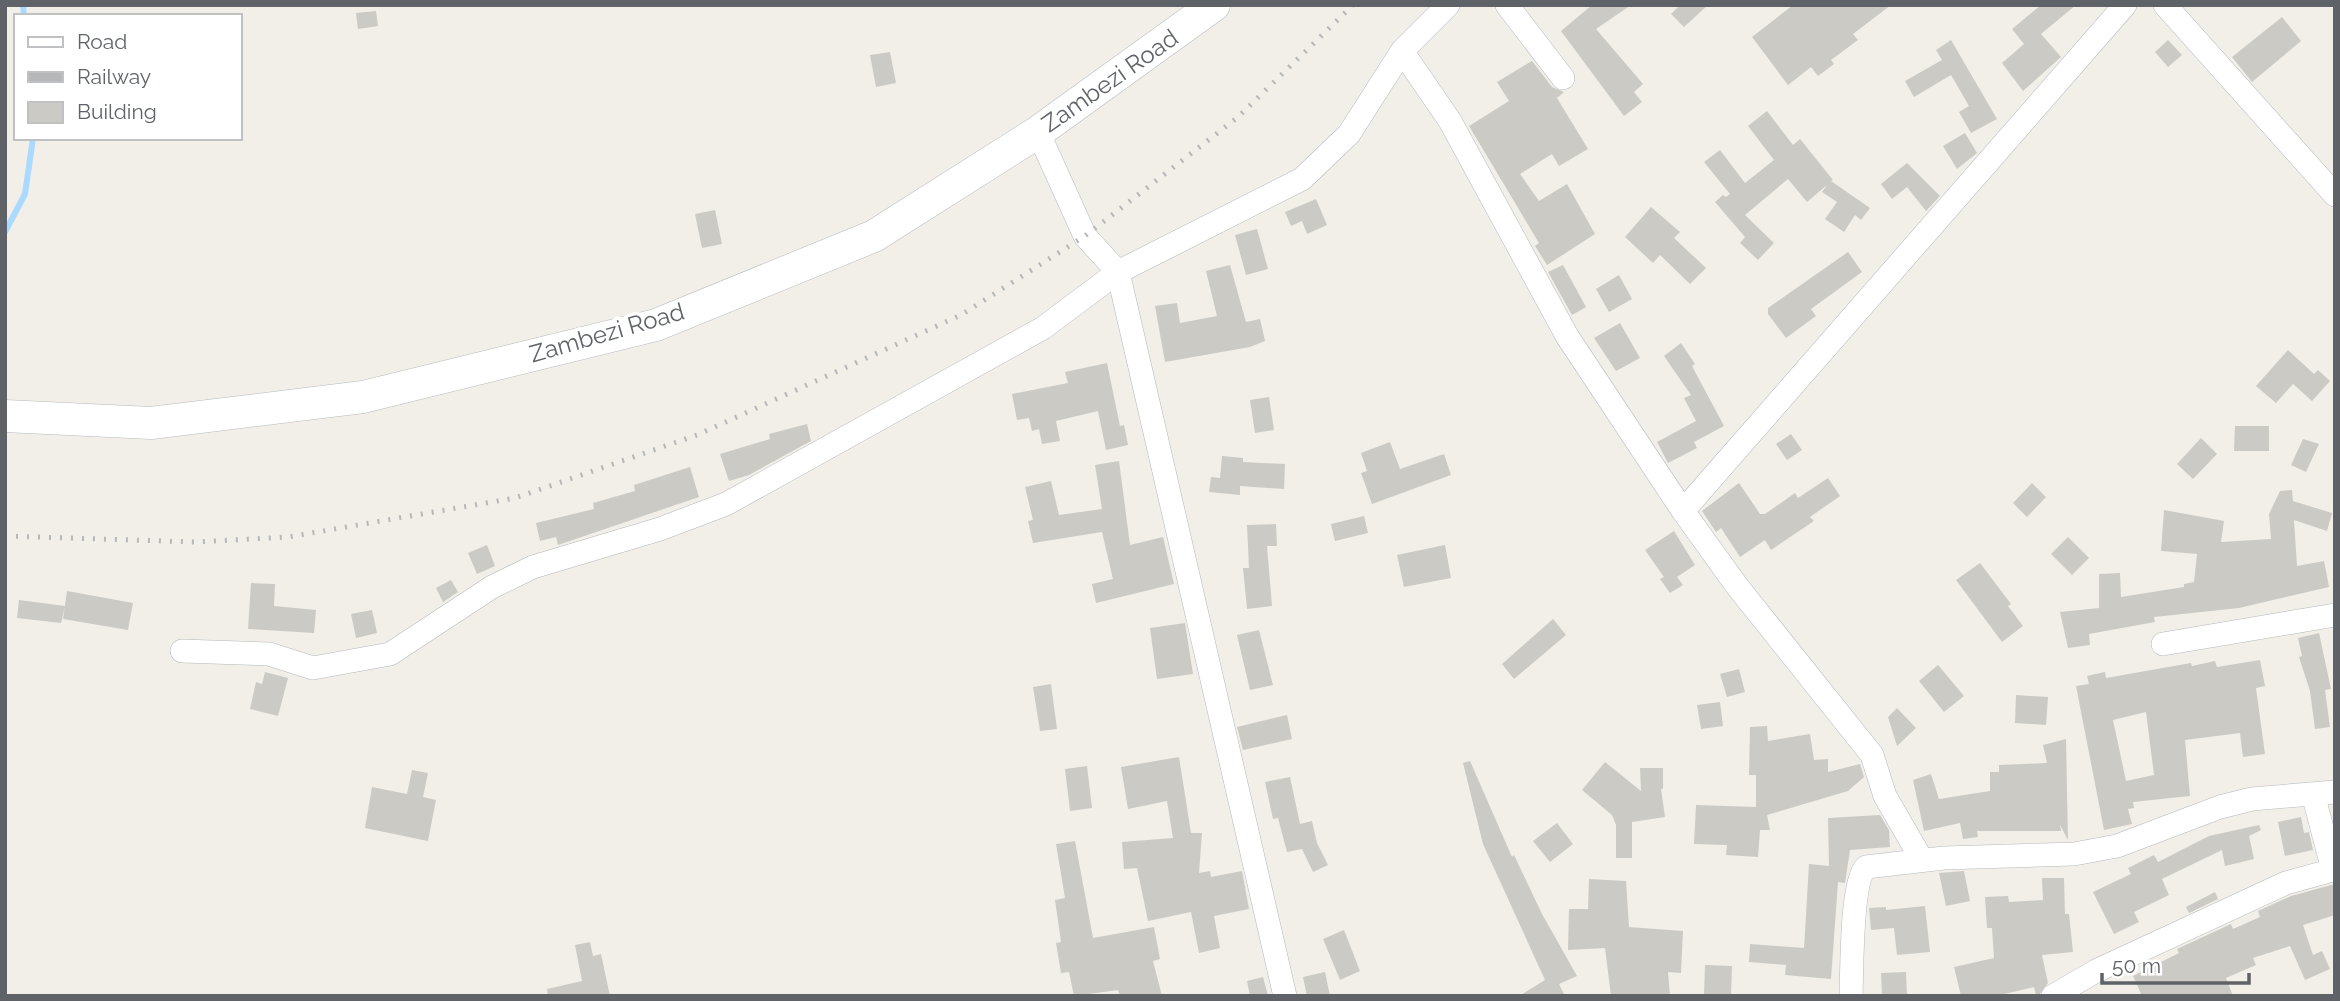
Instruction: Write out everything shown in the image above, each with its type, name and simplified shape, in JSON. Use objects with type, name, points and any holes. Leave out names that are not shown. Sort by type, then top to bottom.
[{"type":"main road","name":"Zambezi Road","points":[[5,416],[151,423],[363,397],[656,325],[874,236],[1038,132],[1214,5]]},
{"type":"street","points":[[182,651],[269,654],[313,668],[390,654],[492,587],[533,567],[660,529],[737,498],[1043,328],[1118,272],[1302,179],[1349,134],[1402,51],[1448,5]]},
{"type":"street","points":[[1507,5],[1563,78]]},
{"type":"street","points":[[1683,511],[2125,5]]},
{"type":"street","points":[[2165,5],[2335,195]]},
{"type":"street","points":[[1402,51],[1450,121],[1567,336],[1683,511],[1737,586],[1872,755],[1885,796],[1922,860]]},
{"type":"street","points":[[1038,132],[1084,236],[1118,272],[1285,996]]},
{"type":"street","points":[[2163,644],[2335,615]]},
{"type":"street","points":[[1851,996],[1857,889],[1861,871],[1872,865],[1922,860],[2074,855],[2117,846],[2220,807],[2252,799],[2324,793],[2333,870],[2286,883],[2096,971],[2053,996]]},
{"type":"building","points":[[1592,5],[1631,5],[1596,29],[1643,84],[1634,92],[1642,102],[1624,116],[1561,31]]},
{"type":"building","points":[[1680,5],[1708,5],[1684,27],[1671,14]]},
{"type":"building","points":[[1793,5],[1891,5],[1853,34],[1858,40],[1831,60],[1834,64],[1818,76],[1811,67],[1788,85],[1752,37]]},
{"type":"building","points":[[2041,5],[2076,5],[2041,34],[2061,57],[2023,91],[2002,63],[2024,44],[2012,29]]},
{"type":"building","points":[[376,11],[378,26],[358,29],[356,13]]},
{"type":"building","points":[[2282,17],[2301,41],[2252,82],[2232,57]]},
{"type":"building","points":[[1951,40],[1997,119],[1971,133],[1959,112],[1969,106],[1951,75],[1914,97],[1905,81],[1942,60],[1936,50]]},
{"type":"building","points":[[2168,40],[2182,55],[2168,67],[2155,52]]},
{"type":"building","points":[[890,52],[896,83],[876,87],[870,55]]},
{"type":"building","points":[[1532,61],[1552,87],[1564,92],[1557,98],[1588,149],[1559,166],[1552,154],[1520,174],[1539,201],[1567,184],[1595,234],[1547,265],[1535,246],[1539,243],[1469,126],[1509,101],[1497,82]]},
{"type":"building","points":[[1767,111],[1793,145],[1800,139],[1833,180],[1831,181],[1870,208],[1861,220],[1855,215],[1844,232],[1825,219],[1837,202],[1822,192],[1827,185],[1807,202],[1788,179],[1745,215],[1774,243],[1758,260],[1740,243],[1745,237],[1715,202],[1723,195],[1726,197],[1730,194],[1704,162],[1720,150],[1745,183],[1774,160],[1748,126]]},
{"type":"building","points":[[1965,133],[1977,153],[1957,169],[1943,146]]},
{"type":"building","points":[[1907,163],[1940,196],[1926,211],[1907,187],[1892,199],[1881,184]]},
{"type":"building","points":[[1316,199],[1327,225],[1307,234],[1302,221],[1291,226],[1285,212]]},
{"type":"building","points":[[1651,207],[1680,232],[1674,238],[1706,268],[1690,284],[1660,255],[1653,263],[1625,237]]},
{"type":"building","points":[[715,210],[722,244],[702,248],[695,214]]},
{"type":"building","points":[[1257,229],[1268,269],[1246,275],[1235,235]]},
{"type":"building","points":[[1848,252],[1862,272],[1811,309],[1816,316],[1786,338],[1768,314],[1768,308]]},
{"type":"building","points":[[1230,265],[1246,322],[1260,319],[1265,341],[1250,347],[1165,362],[1155,306],[1177,303],[1180,323],[1217,316],[1206,271]]},
{"type":"building","points":[[1563,265],[1586,307],[1572,315],[1548,272]]},
{"type":"building","points":[[1619,275],[1632,299],[1609,312],[1596,289]]},
{"type":"building","points":[[1620,323],[1640,358],[1616,371],[1594,338]]},
{"type":"building","points":[[1681,343],[1695,364],[1692,366],[1724,426],[1694,442],[1697,448],[1668,463],[1657,442],[1696,421],[1684,398],[1691,395],[1664,356]]},
{"type":"building","points":[[2288,350],[2314,374],[2318,370],[2330,381],[2312,401],[2293,384],[2276,403],[2256,386]]},
{"type":"building","points":[[1107,363],[1120,426],[1124,425],[1128,445],[1106,450],[1098,411],[1056,421],[1060,441],[1042,444],[1039,429],[1032,431],[1029,418],[1017,420],[1012,394],[1068,383],[1065,372]]},
{"type":"building","points":[[1269,397],[1274,430],[1255,433],[1250,400]]},
{"type":"building","points":[[807,424],[811,441],[749,475],[729,481],[720,454],[770,439],[769,434]]},
{"type":"building","points":[[2235,426],[2269,426],[2269,451],[2234,451]]},
{"type":"building","points":[[1791,434],[1802,450],[1787,460],[1776,444]]},
{"type":"building","points":[[2201,438],[2217,454],[2193,479],[2177,464]]},
{"type":"building","points":[[2303,439],[2319,444],[2306,472],[2291,465]]},
{"type":"building","points":[[1390,442],[1400,469],[1444,454],[1451,475],[1372,504],[1361,473],[1367,471],[1361,453]]},
{"type":"building","points":[[1222,456],[1243,458],[1243,462],[1285,464],[1284,489],[1240,486],[1240,495],[1209,492],[1211,477],[1220,478]]},
{"type":"building","points":[[1119,461],[1130,545],[1163,537],[1174,584],[1096,603],[1092,584],[1113,579],[1102,532],[1033,543],[1028,521],[1033,520],[1025,487],[1051,481],[1059,515],[1102,509],[1095,465]]},
{"type":"building","points":[[690,467],[699,497],[558,545],[556,537],[540,541],[536,523],[594,509],[593,503],[635,491],[634,485]]},
{"type":"building","points":[[1828,478],[1840,496],[1810,517],[1814,521],[1771,550],[1765,540],[1740,557],[1721,528],[1716,532],[1702,511],[1739,483],[1760,514],[1765,514],[1795,493],[1798,498]]},
{"type":"building","points":[[2032,483],[2046,497],[2027,517],[2013,503]]},
{"type":"building","points":[[2292,490],[2293,501],[2332,513],[2327,531],[2294,520],[2297,566],[2324,561],[2329,587],[2239,608],[2154,617],[2155,622],[2089,634],[2090,645],[2068,648],[2060,612],[2099,608],[2099,574],[2120,573],[2121,597],[2184,587],[2184,584],[2194,582],[2197,554],[2161,551],[2164,510],[2224,521],[2221,542],[2271,539],[2269,514],[2280,491]]},
{"type":"building","points":[[1364,516],[1368,533],[1335,541],[1331,524]]},
{"type":"building","points":[[1276,524],[1277,546],[1267,546],[1272,606],[1247,609],[1243,568],[1249,568],[1247,525]]},
{"type":"building","points":[[1674,531],[1695,565],[1677,577],[1683,585],[1670,593],[1660,579],[1664,577],[1645,550]]},
{"type":"building","points":[[2068,537],[2089,558],[2072,575],[2051,554]]},
{"type":"building","points":[[487,545],[495,566],[477,574],[468,553]]},
{"type":"building","points":[[1445,545],[1451,578],[1404,587],[1397,555]]},
{"type":"building","points":[[1980,563],[2011,604],[2008,606],[2023,626],[2002,642],[1956,580]]},
{"type":"building","points":[[451,580],[458,592],[443,602],[436,588]]},
{"type":"building","points":[[251,583],[275,584],[274,606],[316,610],[314,633],[248,629]]},
{"type":"building","points":[[67,591],[133,603],[128,630],[63,619]]},
{"type":"building","points":[[19,600],[65,606],[61,623],[17,618]]},
{"type":"building","points":[[372,610],[377,633],[356,638],[351,614]]},
{"type":"building","points":[[1553,619],[1566,635],[1514,679],[1502,664]]},
{"type":"building","points":[[1185,623],[1193,674],[1157,679],[1150,628]]},
{"type":"building","points":[[1259,630],[1273,685],[1250,690],[1237,635]]},
{"type":"building","points":[[2319,633],[2331,689],[2325,690],[2330,727],[2315,729],[2310,691],[2299,657],[2302,656],[2298,638]]},
{"type":"building","points":[[2260,660],[2265,686],[2256,688],[2265,754],[2243,757],[2240,733],[2185,740],[2190,796],[2133,802],[2134,808],[2128,809],[2132,824],[2104,830],[2076,686],[2089,684],[2087,676],[2105,672],[2106,678],[2215,661],[2217,667]],"holes":[[[2146,712],[2154,775],[2126,781],[2113,720]]]},
{"type":"building","points":[[1938,665],[1964,696],[1944,712],[1919,681]]},
{"type":"building","points":[[1739,669],[1745,692],[1727,697],[1720,674]]},
{"type":"building","points":[[265,672],[288,678],[278,716],[250,709],[256,682],[262,684]]},
{"type":"building","points":[[1051,684],[1057,729],[1040,731],[1033,687]]},
{"type":"building","points":[[2016,695],[2048,697],[2046,725],[2015,723]]},
{"type":"building","points":[[1720,702],[1723,726],[1701,729],[1697,705]]},
{"type":"building","points":[[1897,708],[1916,728],[1897,746],[1888,717]]},
{"type":"building","points":[[1287,715],[1292,739],[1243,750],[1237,727]]},
{"type":"building","points":[[1767,726],[1768,741],[1810,734],[1814,760],[1828,759],[1828,772],[1860,764],[1864,777],[1848,791],[1767,815],[1770,830],[1760,830],[1758,857],[1726,855],[1727,845],[1694,844],[1696,805],[1756,807],[1756,775],[1749,775],[1750,727]]},
{"type":"building","points":[[2066,739],[2068,840],[2060,825],[2061,831],[1977,831],[1978,837],[1963,839],[1960,823],[1924,831],[1913,780],[1931,774],[1939,799],[1990,791],[1990,772],[1999,772],[1999,765],[2047,763],[2043,745]]},
{"type":"building","points":[[1179,757],[1191,833],[1202,833],[1199,873],[1210,871],[1211,877],[1242,871],[1249,909],[1214,916],[1220,948],[1199,953],[1191,912],[1148,921],[1137,868],[1124,869],[1122,842],[1173,838],[1167,801],[1128,809],[1121,767]]},
{"type":"building","points":[[1470,761],[1512,857],[1514,855],[1542,914],[1577,976],[1559,984],[1565,996],[1519,996],[1545,980],[1483,844],[1463,763]]},
{"type":"building","points":[[1605,762],[1641,791],[1640,768],[1663,768],[1661,789],[1665,817],[1632,822],[1632,858],[1616,858],[1616,825],[1612,815],[1582,790]]},
{"type":"building","points":[[1087,766],[1092,808],[1070,811],[1065,769]]},
{"type":"building","points":[[412,770],[428,773],[423,797],[436,800],[428,841],[365,828],[372,787],[407,794]]},
{"type":"building","points":[[1290,777],[1300,824],[1312,821],[1317,843],[1328,865],[1313,872],[1302,849],[1287,852],[1278,818],[1273,819],[1265,782]]},
{"type":"building","points":[[1880,815],[1889,830],[1890,847],[1850,850],[1845,883],[1838,882],[1831,979],[1785,975],[1786,965],[1749,962],[1750,944],[1804,948],[1809,864],[1829,866],[1828,818]]},
{"type":"building","points":[[2301,817],[2304,833],[2309,832],[2313,850],[2285,856],[2278,822]]},
{"type":"building","points":[[1557,823],[1573,844],[1550,862],[1533,841]]},
{"type":"building","points":[[2259,825],[2261,830],[2249,836],[2254,859],[2225,866],[2222,850],[2162,879],[2169,895],[2134,912],[2139,922],[2114,934],[2093,892],[2131,874],[2128,868],[2154,855],[2158,862],[2209,836]]},
{"type":"building","points":[[1075,841],[1093,938],[1154,927],[1160,959],[1153,961],[1162,996],[1120,996],[1118,990],[1074,996],[1069,972],[1061,973],[1056,943],[1061,942],[1055,900],[1065,898],[1056,844]]},
{"type":"building","points":[[1964,871],[1970,901],[1946,906],[1939,873]]},
{"type":"building","points":[[2042,878],[2064,878],[2065,914],[2069,914],[2073,952],[2042,955],[2048,983],[2039,995],[2036,995],[2034,987],[1996,996],[1961,996],[1954,967],[1994,958],[1992,928],[1987,928],[1985,897],[2008,896],[2009,902],[2043,900]]},
{"type":"building","points":[[1589,879],[1626,881],[1629,927],[1683,931],[1681,973],[1668,972],[1670,996],[1611,996],[1605,948],[1568,950],[1569,909],[1588,909]]},
{"type":"building","points":[[2335,884],[2335,915],[2303,925],[2313,955],[2322,951],[2330,969],[2305,980],[2290,946],[2253,958],[2256,965],[2226,978],[2233,996],[2142,996],[2133,976],[2179,953],[2177,949],[2231,924],[2233,929],[2260,917],[2258,911],[2291,896]]},
{"type":"building","points":[[2215,892],[2218,899],[2189,913],[2186,907]]},
{"type":"building","points":[[1925,906],[1930,952],[1897,955],[1894,928],[1871,930],[1869,908],[1886,907],[1886,910]]},
{"type":"building","points":[[1344,930],[1360,971],[1340,980],[1323,939]]},
{"type":"building","points":[[590,942],[593,956],[601,954],[610,996],[548,996],[547,989],[582,981],[575,945]]},
{"type":"building","points":[[1705,965],[1732,966],[1731,996],[1704,996]]},
{"type":"building","points":[[1325,972],[1330,996],[1307,996],[1303,977]]},
{"type":"building","points":[[1906,972],[1907,996],[1882,996],[1881,973]]},
{"type":"building","points":[[1263,977],[1268,996],[1250,996],[1247,981]]},
{"type":"waterway","points":[[23,5],[24,14]]},
{"type":"waterway","points":[[5,232],[25,194],[33,140]]},
{"type":"railway","points":[[5,536],[195,542],[288,537],[515,498],[697,435],[961,315],[1085,236],[1238,117],[1353,5]]}]
